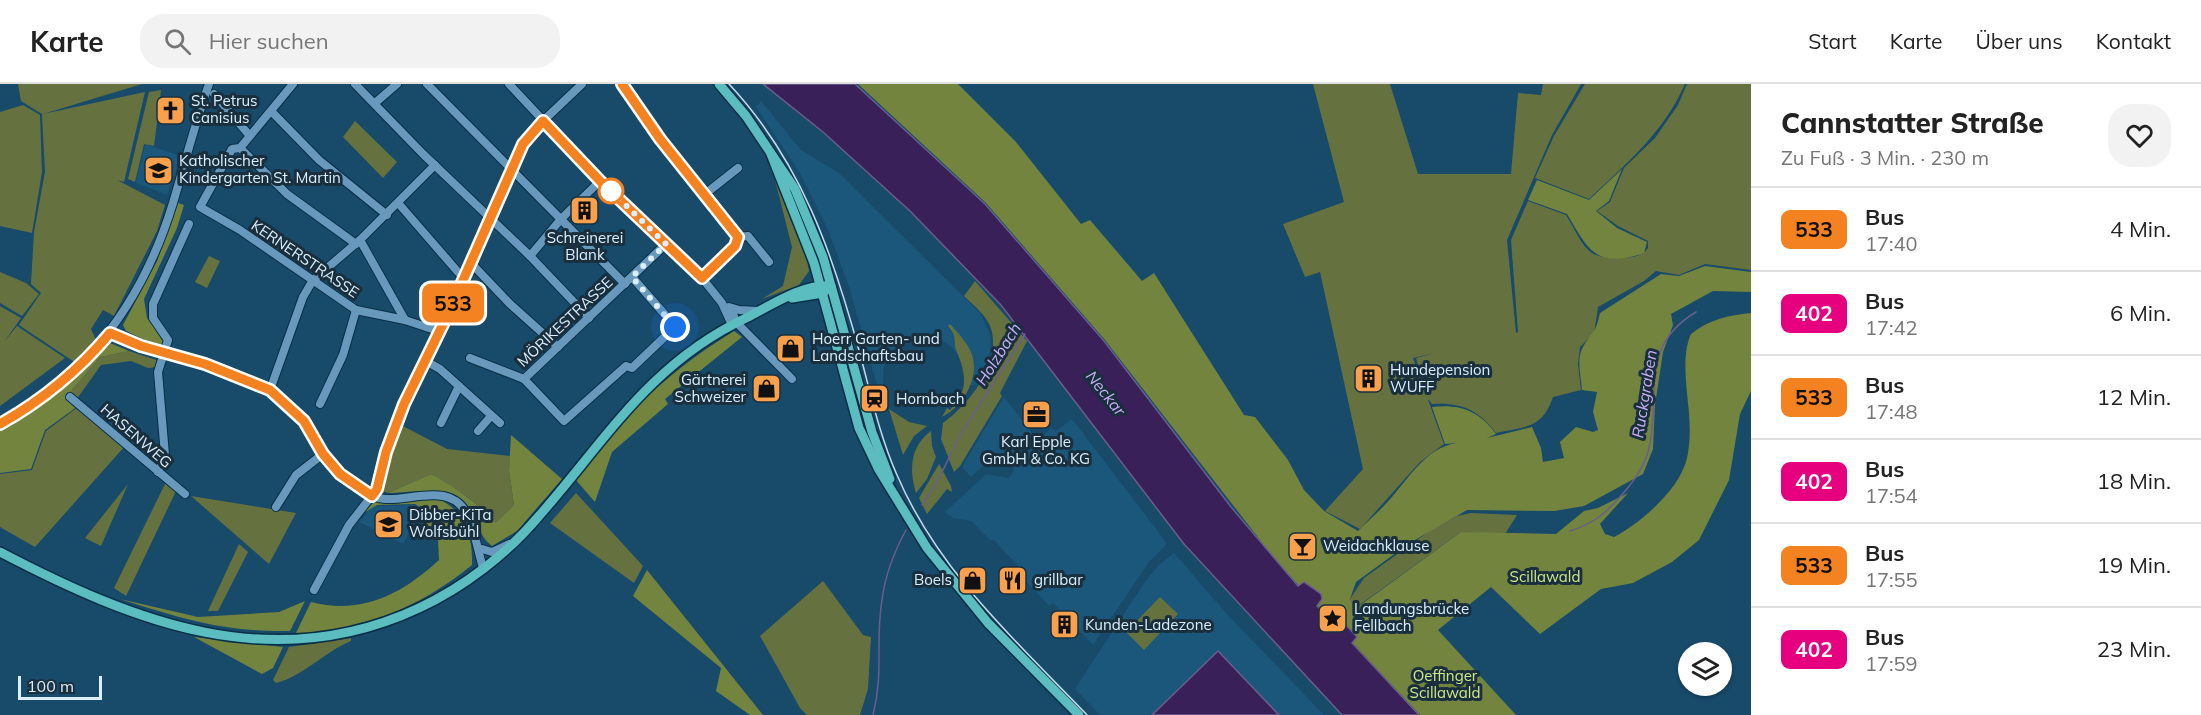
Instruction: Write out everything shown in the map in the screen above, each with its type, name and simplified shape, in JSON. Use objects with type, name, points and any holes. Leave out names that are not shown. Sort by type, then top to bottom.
[{"type":"main road","points":[[719,84],[746,116],[795,189],[831,286],[872,432],[891,486]]},
{"type":"main road","points":[[771,154],[814,263],[862,438],[927,548],[961,592],[1079,715]]},
{"type":"main road","points":[[806,288],[814,263]]},
{"type":"main road","points":[[0,552],[106,602],[172,626],[236,639],[303,640],[356,631],[403,616],[459,586],[516,541],[540,515],[609,428],[644,391],[678,361],[734,324],[760,311],[788,299],[831,286]]},
{"type":"main road","points":[[788,299],[806,288],[821,289]]},
{"type":"main road","points":[[0,558],[12,558]]},
{"type":"street","points":[[0,424],[24,411],[61,384],[110,333],[149,267],[173,203],[209,84]]},
{"type":"street","points":[[292,84],[272,112],[240,148],[287,194],[358,242],[405,320]]},
{"type":"street","points":[[355,84],[530,256],[589,318]]},
{"type":"street","points":[[375,104],[397,84]]},
{"type":"street","points":[[427,84],[625,284]]},
{"type":"street","points":[[509,84],[600,181],[702,278],[722,303],[734,324],[792,379]]},
{"type":"street","points":[[314,590],[349,525],[377,489],[391,435],[424,360],[464,279],[523,144],[543,121],[582,84]]},
{"type":"street","points":[[622,84],[660,139],[738,237]]},
{"type":"street","points":[[214,94],[250,136]]},
{"type":"street","points":[[272,112],[319,160],[387,215]]},
{"type":"street","name":"KERNERSTRASSE","points":[[240,148],[232,149],[226,156],[201,204],[202,209],[356,310],[405,320],[438,331]]},
{"type":"street","points":[[270,390],[303,297],[313,280],[399,204],[435,165]]},
{"type":"street","points":[[705,194],[738,168]]},
{"type":"street","points":[[530,256],[561,219],[600,181]]},
{"type":"street","points":[[399,204],[464,279]]},
{"type":"street","points":[[158,472],[165,455],[158,372],[168,340],[153,318],[153,303],[189,224]]},
{"type":"street","points":[[738,237],[748,236],[769,262]]},
{"type":"street","points":[[702,278],[735,246],[738,237]]},
{"type":"street","name":"MÖRIKESTRASSE","points":[[470,358],[524,379],[666,244]]},
{"type":"street","points":[[471,263],[510,304],[558,347]]},
{"type":"street","points":[[632,277],[681,333]]},
{"type":"street","points":[[722,303],[731,308],[760,311]]},
{"type":"street","points":[[731,308],[734,324]]},
{"type":"street","points":[[320,404],[344,355],[356,310]]},
{"type":"street","points":[[524,379],[564,421],[626,366],[632,368],[675,327]]},
{"type":"street","points":[[110,333],[164,353],[205,364],[270,390],[304,421],[323,454],[340,474],[372,496],[385,499],[437,494],[452,500],[467,514],[486,566]]},
{"type":"street","points":[[424,360],[440,369],[500,423]]},
{"type":"street","points":[[441,423],[459,386]]},
{"type":"street","name":"HASENWEG","points":[[70,397],[185,494]]},
{"type":"street","points":[[478,431],[491,416]]},
{"type":"street","points":[[276,507],[296,475],[323,454]]},
{"type":"street","points":[[474,537],[482,549],[486,566]]},
{"type":"street","points":[[482,549],[492,552],[516,541]]},
{"type":"shaded area","points":[[761,101],[801,150],[839,173],[980,313],[990,334],[991,347],[985,368],[974,386],[965,382],[963,364],[953,348],[940,339],[924,336],[909,339],[893,350],[884,366],[883,384],[877,385],[849,287],[829,232],[800,173],[756,107]]},
{"type":"shaded area","name":"Katholischer Kindergarten St. Martin","points":[[145,144],[181,156],[167,195],[136,183]]},
{"type":"shaded area","points":[[1004,397],[1032,433],[1031,439],[1007,462],[1002,458],[995,464],[984,465],[971,477],[962,467]]},
{"type":"shaded area","points":[[1072,419],[1166,542],[1166,545],[1149,562],[1093,645],[1053,603],[1049,606],[1016,571],[1019,567],[993,539],[991,541],[971,521],[953,518],[945,512],[986,474],[1008,478],[1013,473],[1014,466],[1051,428],[1056,431]]},
{"type":"shaded area","name":"Dibber-KiTa Wolfsbühl","points":[[414,505],[422,510],[403,544],[359,522],[373,506]]},
{"type":"shaded area","points":[[1174,553],[1226,613],[1324,715],[1100,715],[1075,689],[1144,583],[1159,565]]},
{"type":"green space","points":[[18,84],[142,84],[43,114],[145,92],[124,182],[117,180],[165,205],[157,231],[114,316],[103,310],[91,329],[96,340],[76,363],[19,325],[41,293],[31,284],[34,232],[45,172],[42,114],[21,101]]},
{"type":"green space","name":"Scillawald","points":[[858,84],[958,84],[1016,142],[1081,224],[1090,220],[1142,281],[1154,273],[1244,415],[1255,417],[1288,460],[1304,490],[1324,511],[1358,531],[1428,457],[1456,443],[1445,444],[1432,407],[1461,408],[1476,415],[1496,434],[1487,438],[1532,427],[1541,448],[1543,462],[1564,458],[1560,442],[1576,427],[1593,432],[1598,430],[1593,412],[1597,392],[1582,390],[1579,362],[1581,351],[1595,329],[1600,313],[1661,274],[1679,276],[1705,266],[1751,272],[1751,292],[1713,291],[1671,314],[1673,325],[1663,352],[1655,405],[1653,449],[1643,474],[1584,506],[1554,511],[1467,510],[1408,544],[1356,582],[1350,599],[1355,609],[1461,532],[1556,534],[1584,511],[1598,508],[1628,493],[1600,524],[1605,534],[1614,537],[1636,523],[1668,493],[1683,470],[1687,458],[1690,431],[1686,350],[1691,334],[1719,319],[1751,313],[1751,391],[1740,414],[1729,480],[1699,540],[1672,562],[1633,583],[1601,589],[1540,634],[1491,587],[1438,630],[1516,715],[1420,715],[1277,562],[1105,340],[986,203]]},
{"type":"green space","points":[[1313,84],[1390,84],[1418,174],[1511,174],[1518,93],[1541,95],[1543,84],[1581,84],[1552,135],[1507,240],[1516,333],[1518,332],[1511,240],[1528,201],[1566,215],[1586,248],[1592,253],[1609,258],[1640,255],[1648,248],[1648,241],[1618,226],[1597,211],[1610,202],[1624,168],[1655,138],[1678,105],[1687,84],[1751,84],[1751,270],[1705,264],[1679,275],[1656,271],[1644,281],[1598,307],[1594,333],[1580,347],[1578,364],[1581,390],[1553,397],[1544,415],[1532,424],[1496,433],[1483,418],[1469,409],[1452,404],[1432,404],[1428,399],[1444,444],[1420,462],[1360,529],[1325,511],[1363,469],[1320,272],[1305,277],[1283,224],[1344,202]],"holes":[[[1435,353],[1416,358],[1426,393],[1413,358]]]},
{"type":"green space","points":[[1585,84],[1685,84],[1655,132],[1630,160],[1589,199],[1535,178],[1554,136]]},
{"type":"green space","points":[[161,90],[154,146],[144,144],[135,182],[128,179],[149,92]]},
{"type":"green space","points":[[23,105],[40,115],[42,172],[32,233],[0,226],[0,112]]},
{"type":"green space","points":[[355,121],[397,162],[383,178],[343,137]]},
{"type":"green space","points":[[1622,169],[1609,201],[1596,211],[1617,228],[1647,242],[1644,253],[1615,259],[1604,257],[1588,247],[1567,214],[1528,200],[1537,180],[1589,200]]},
{"type":"green space","points":[[774,176],[806,256],[809,271],[799,285],[762,299],[783,286],[792,247]]},
{"type":"green space","points":[[178,203],[184,205],[177,228],[144,299],[147,318],[164,339],[162,348],[126,331],[123,325],[157,261]]},
{"type":"green space","points":[[209,256],[220,261],[207,288],[195,282]]},
{"type":"green space","points":[[0,272],[26,283],[39,294],[22,316],[0,303]]},
{"type":"green space","points":[[975,281],[1027,341],[1000,393],[1002,396],[960,466],[954,472],[941,439],[943,423],[963,406],[980,384],[991,358],[993,345],[988,321],[964,296]]},
{"type":"green space","points":[[0,306],[21,318],[4,342],[17,326],[65,358],[0,406]]},
{"type":"green space","points":[[950,324],[970,350],[974,369],[964,397],[958,405],[942,417],[947,408],[950,410],[956,403],[964,383],[954,337],[948,326]]},
{"type":"green space","points":[[734,331],[742,337],[665,399],[668,404],[612,452],[595,502],[575,479],[610,435],[666,380]]},
{"type":"green space","points":[[110,343],[129,351],[100,357],[66,397],[78,406],[45,430],[31,469],[0,473],[0,429],[53,396]]},
{"type":"green space","points":[[129,351],[156,360],[157,367],[148,368],[131,361],[101,365],[74,403],[66,397],[100,357]]},
{"type":"green space","points":[[78,407],[125,446],[35,547],[0,527],[0,474],[32,470],[46,431]]},
{"type":"green space","points":[[889,409],[909,422],[927,426],[914,436],[903,455]]},
{"type":"green space","points":[[401,425],[447,449],[510,456],[509,471],[514,505],[496,524],[466,496],[431,474],[388,493],[383,491],[389,458]]},
{"type":"green space","points":[[931,431],[932,446],[936,457],[927,479],[916,493],[912,475],[913,459],[919,444]]},
{"type":"green space","points":[[511,435],[562,479],[517,531],[492,546],[482,534],[471,511],[464,502],[455,497],[444,493],[422,491],[388,493],[431,474],[466,496],[496,523],[514,505],[509,471]]},
{"type":"green space","points":[[939,464],[952,492],[947,489],[927,514],[919,498]]},
{"type":"green space","points":[[166,482],[176,491],[126,596],[114,588]]},
{"type":"green space","points":[[128,484],[101,546],[85,538]]},
{"type":"green space","points":[[576,493],[643,566],[634,583],[550,523]]},
{"type":"green space","points":[[191,496],[296,513],[269,564]]},
{"type":"green space","points":[[437,498],[447,503],[461,517],[469,534],[472,565],[431,594],[389,614],[345,627],[295,635],[311,602],[347,606],[380,599],[411,583],[439,560],[438,539],[422,526],[424,510],[415,504],[377,505],[362,514],[375,501]]},
{"type":"green space","points":[[1471,513],[1517,515],[1505,534],[1461,532],[1354,609],[1350,599],[1364,578],[1431,530],[1457,516]]},
{"type":"green space","points":[[239,544],[248,552],[218,611],[208,611]]},
{"type":"green space","points":[[647,570],[763,715],[750,715],[716,691],[721,668],[633,596]]},
{"type":"green space","points":[[823,581],[863,635],[871,637],[868,689],[860,715],[807,715],[800,708],[760,636]]},
{"type":"green space","points":[[1160,597],[1178,614],[1144,650],[1126,632]]},
{"type":"green space","points":[[120,599],[198,617],[279,612],[305,601],[290,631],[266,631],[204,623]]},
{"type":"green space","points":[[194,637],[283,647],[273,668],[262,674]]},
{"type":"green space","points":[[351,638],[351,641],[296,675],[276,683],[273,680],[289,647]]},
{"type":"water","name":"Neckar","points":[[763,84],[855,84],[985,204],[1104,341],[1231,507],[1298,586],[1304,582],[1321,594],[1322,599],[1317,606],[1334,624],[1342,621],[1357,637],[1352,643],[1419,715],[1342,715],[1184,544],[1001,305],[910,211],[823,132]]},
{"type":"water","points":[[1218,651],[1279,715],[1152,715]]},
{"type":"waterway","name":"Ruckgraben","points":[[1570,531],[1603,514],[1640,471],[1646,459],[1652,432],[1658,358],[1665,341],[1677,326],[1696,312]]},
{"type":"waterway","name":"Holzbach","points":[[922,505],[966,426],[1025,334]]},
{"type":"waterway","name":"Holzbach","points":[[873,715],[878,685],[879,629],[883,591],[891,564],[906,530]]},
{"type":"tram line","points":[[729,84],[776,145],[811,210],[826,245],[850,317],[886,446],[914,510],[956,574],[1006,632],[1087,715]]},
{"type":"bus line","name":"533","points":[[0,424],[24,411],[61,384],[110,333],[141,346],[205,364],[270,390],[304,421],[323,454],[340,474],[372,496],[377,489],[391,435],[404,404],[436,334],[449,312],[523,144],[543,121],[600,181],[702,278],[735,246],[738,237],[660,139],[622,84]]},
{"type":"place","name":"St. Petrus Canisius","points":[[170,110]]},
{"type":"place","name":"Katholischer Kindergarten St. Martin","points":[[158,170]]},
{"type":"place","name":"Schreinerei Blank","points":[[585,211]]},
{"type":"place","name":"Hoerr Garten- und Landschaftsbau","points":[[791,348]]},
{"type":"place","name":"Hundepension WUFF","points":[[1369,379]]},
{"type":"place","name":"Gärtnerei Schweizer","points":[[767,389]]},
{"type":"place","name":"Hornbach","points":[[875,399]]},
{"type":"place","name":"Karl Epple GmbH & Co. KG","points":[[1036,415]]},
{"type":"place","name":"Dibber-KiTa Wolfsbühl","points":[[388,524]]},
{"type":"place","name":"Weidachklause","points":[[1302,546]]},
{"type":"place","name":"Boels","points":[[973,580]]},
{"type":"place","name":"grillbar","points":[[1013,580]]},
{"type":"place","name":"Landungsbrücke Fellbach","points":[[1333,618]]},
{"type":"place","name":"Kunden-Ladezone","points":[[1064,625]]},
{"type":"route","points":[[611,191],[666,244],[632,277],[675,327]]},
{"type":"park label","name":"Oeffinger Scillawald","points":[[1445,684]]}]
